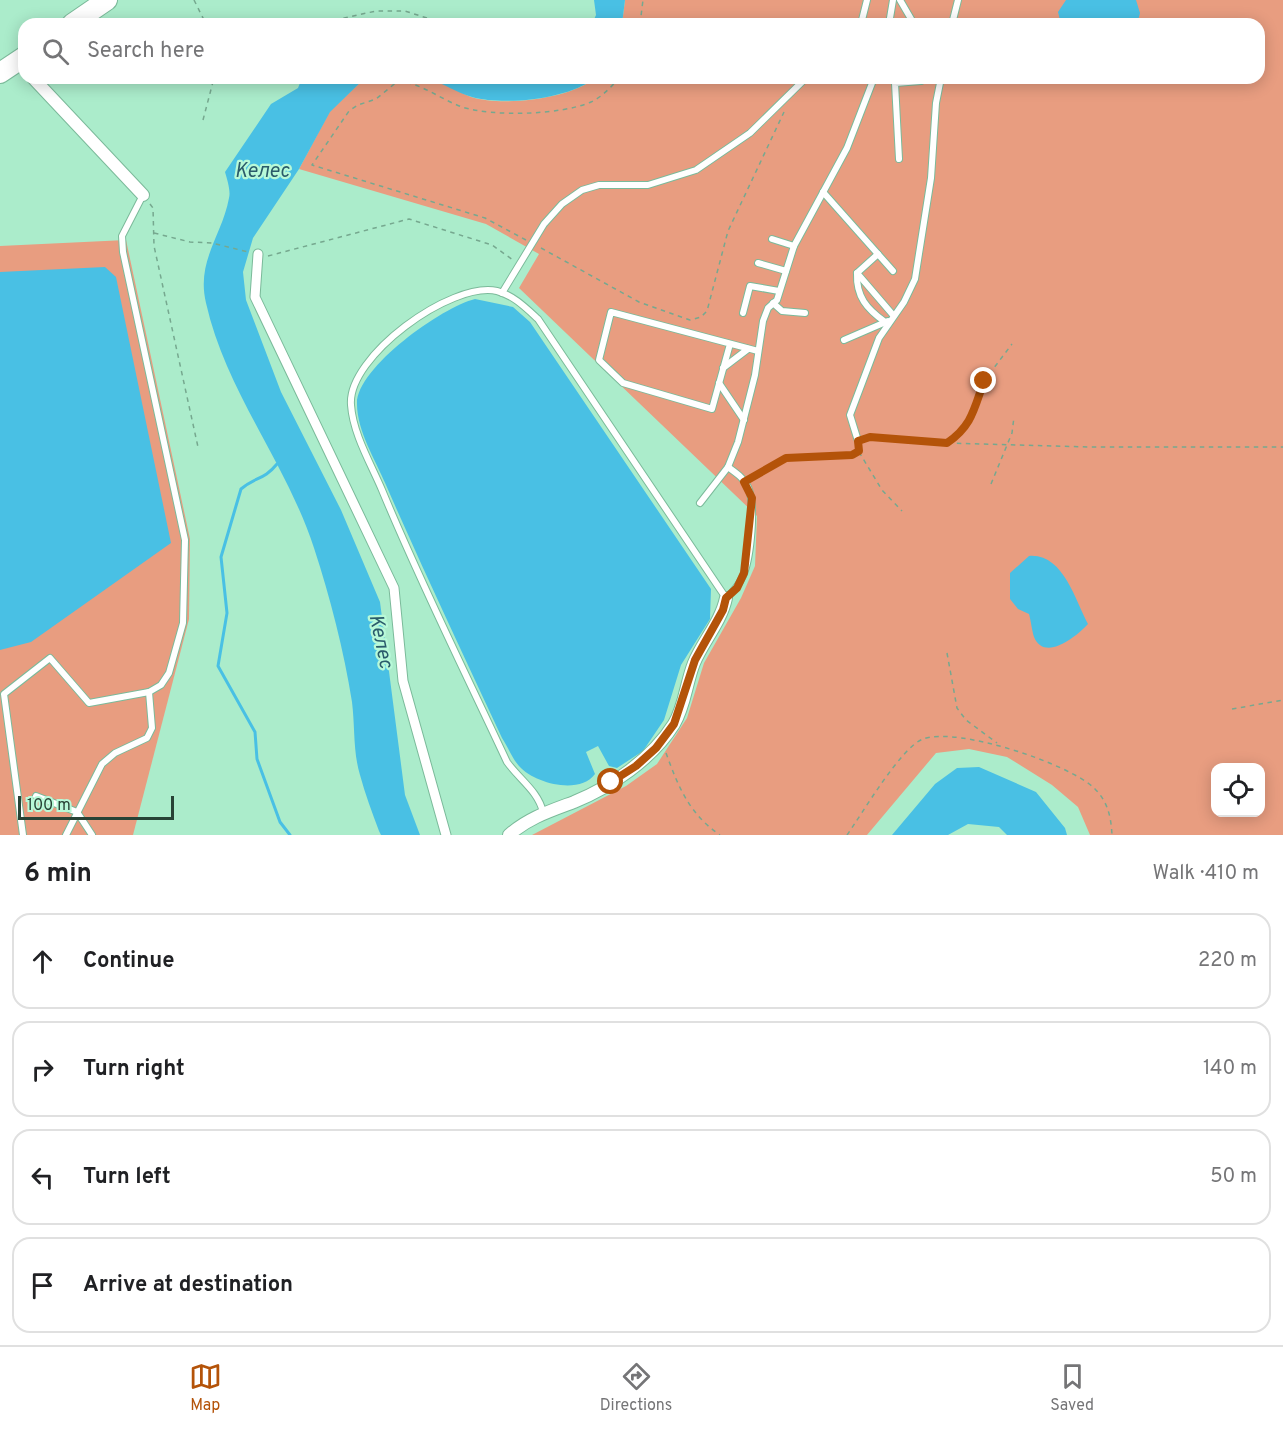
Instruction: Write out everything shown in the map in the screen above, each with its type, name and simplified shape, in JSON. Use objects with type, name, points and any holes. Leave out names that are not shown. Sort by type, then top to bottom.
[{"type":"main road","points":[[81,18],[107,0]]},
{"type":"main road","points":[[0,73],[18,64]]},
{"type":"street","points":[[39,84],[143,195]]},
{"type":"street","points":[[258,254],[255,297],[394,588],[403,681],[446,835]]},
{"type":"street","points":[[509,835],[543,812],[575,802],[611,782],[636,766],[662,740],[674,724],[695,660],[723,610],[726,598]]},
{"type":"lane","points":[[862,18],[867,0]]},
{"type":"lane","points":[[890,18],[893,0]]},
{"type":"lane","points":[[900,0],[910,18]]},
{"type":"lane","points":[[954,18],[958,0]]},
{"type":"lane","points":[[502,293],[532,243],[562,204],[582,190],[599,185],[648,185],[696,170],[750,133],[800,84]]},
{"type":"lane","points":[[700,503],[728,467],[744,420],[755,375],[763,321],[780,291],[794,246],[847,148],[872,84]]},
{"type":"lane","points":[[895,84],[899,159]]},
{"type":"lane","points":[[858,441],[850,415],[879,338],[890,319],[904,302],[915,279],[931,178],[936,103],[940,84]]},
{"type":"lane","points":[[823,192],[893,271]]},
{"type":"lane","points":[[23,835],[4,694],[50,658],[89,703],[149,692],[161,685],[169,673],[183,623],[185,540],[123,252],[122,236],[143,195]]},
{"type":"lane","points":[[772,239],[794,246]]},
{"type":"lane","points":[[878,254],[857,273],[856,282],[863,303],[890,319]]},
{"type":"lane","points":[[758,263],[786,270]]},
{"type":"lane","points":[[857,273],[890,319]]},
{"type":"lane","points":[[743,313],[750,286],[780,291]]},
{"type":"lane","points":[[543,812],[535,792],[520,780],[507,762],[392,516],[354,424],[352,392],[358,379],[374,357],[395,335],[426,312],[458,295],[476,290],[502,293],[524,306],[538,319],[726,598],[737,588],[744,573],[750,542],[752,498],[744,482],[728,467]]},
{"type":"lane","points":[[773,303],[782,311],[805,313]]},
{"type":"lane","points":[[730,344],[712,409],[623,384],[599,360],[611,312],[758,351]]},
{"type":"lane","points":[[844,340],[890,319]]},
{"type":"lane","points":[[723,368],[748,349]]},
{"type":"lane","points":[[719,383],[744,420]]},
{"type":"lane","points":[[66,835],[102,764],[115,753],[147,738],[152,728],[149,692]]},
{"type":"lane","points":[[36,796],[77,812],[92,835]]},
{"type":"path","points":[[194,0],[203,18]]},
{"type":"path","points":[[641,18],[643,0]]},
{"type":"path","points":[[344,18],[376,11],[405,11],[427,18]]},
{"type":"path","points":[[203,120],[212,84]]},
{"type":"path","points":[[394,84],[376,99],[348,111],[312,165],[485,219],[639,302],[690,320],[701,317],[707,311],[728,231],[787,105]]},
{"type":"path","points":[[413,84],[462,106],[488,112],[572,108],[593,102],[612,84]]},
{"type":"path","points":[[143,195],[153,208],[154,233],[198,447]]},
{"type":"path","points":[[154,233],[190,243],[212,243],[271,257],[409,219],[492,245],[519,264]]},
{"type":"path","points":[[947,443],[962,433],[969,423],[984,381],[1012,344]]},
{"type":"path","points":[[991,484],[1009,443],[1014,417]]},
{"type":"path","points":[[858,441],[870,437],[947,443],[1088,447],[1283,447]]},
{"type":"path","points":[[744,482],[786,458],[852,455],[859,451],[882,490],[902,511]]},
{"type":"path","points":[[947,653],[957,708],[966,720],[1000,744],[1079,777],[1094,788],[1106,801],[1112,835]]},
{"type":"path","points":[[1232,709],[1283,700]]},
{"type":"path","points":[[847,835],[903,755],[923,739],[939,735],[1000,744]]},
{"type":"path","points":[[662,740],[677,785],[688,806],[702,822],[720,835]]},
{"type":"shaded area","points":[[625,0],[1283,0],[1283,835],[1090,835],[1078,807],[1052,785],[1007,757],[969,749],[936,753],[867,835],[532,835],[626,786],[657,764],[687,718],[704,663],[741,598],[755,566],[757,516],[519,288],[539,254],[486,224],[299,169],[330,111],[359,84],[444,84],[471,97],[500,101],[536,99],[570,91],[586,84],[1265,84],[1265,18],[623,18]]},
{"type":"shaded area","points":[[126,240],[190,539],[189,619],[133,835],[0,835],[0,246]]},
{"type":"water","points":[[594,0],[625,0],[623,18],[595,18]]},
{"type":"water","points":[[1066,0],[1136,0],[1140,13],[1139,18],[1060,18],[1058,12]]},
{"type":"water","name":"Келес","points":[[300,84],[359,84],[330,112],[299,169],[253,238],[243,272],[246,300],[281,392],[341,510],[380,602],[405,795],[420,835],[381,835],[379,831],[358,766],[352,702],[345,663],[314,548],[288,486],[227,367],[206,303],[204,274],[226,212],[229,195],[225,172],[271,104],[298,88]]},
{"type":"water","points":[[441,84],[586,84],[553,96],[501,101],[472,97]]},
{"type":"water","points":[[105,267],[116,277],[171,543],[31,642],[0,650],[0,272]]},
{"type":"water","points":[[475,299],[513,307],[530,322],[711,589],[710,619],[681,665],[664,720],[643,751],[617,768],[609,766],[598,746],[586,752],[595,774],[579,784],[557,785],[536,778],[519,766],[512,756],[458,643],[360,425],[357,404],[360,389],[385,357],[423,326],[460,304]]},
{"type":"water","points":[[1029,556],[1041,557],[1051,562],[1059,570],[1073,591],[1088,624],[1069,640],[1053,647],[1039,644],[1034,637],[1029,614],[1018,609],[1010,599],[1010,573]]},
{"type":"water","points":[[979,767],[1036,792],[1065,828],[1067,835],[1007,835],[999,827],[968,824],[948,835],[892,835],[935,784],[957,768]]},
{"type":"waterway","points":[[277,464],[268,473],[241,489],[221,557],[227,613],[218,666],[255,732],[257,759],[280,822],[290,835]]},
{"type":"route","points":[[611,782],[636,766],[656,748],[674,724],[695,660],[723,610],[726,598],[737,588],[744,573],[750,542],[752,498],[744,482],[786,458],[852,455],[859,451],[858,441],[870,437],[947,443],[962,433],[969,423],[984,381]]}]
